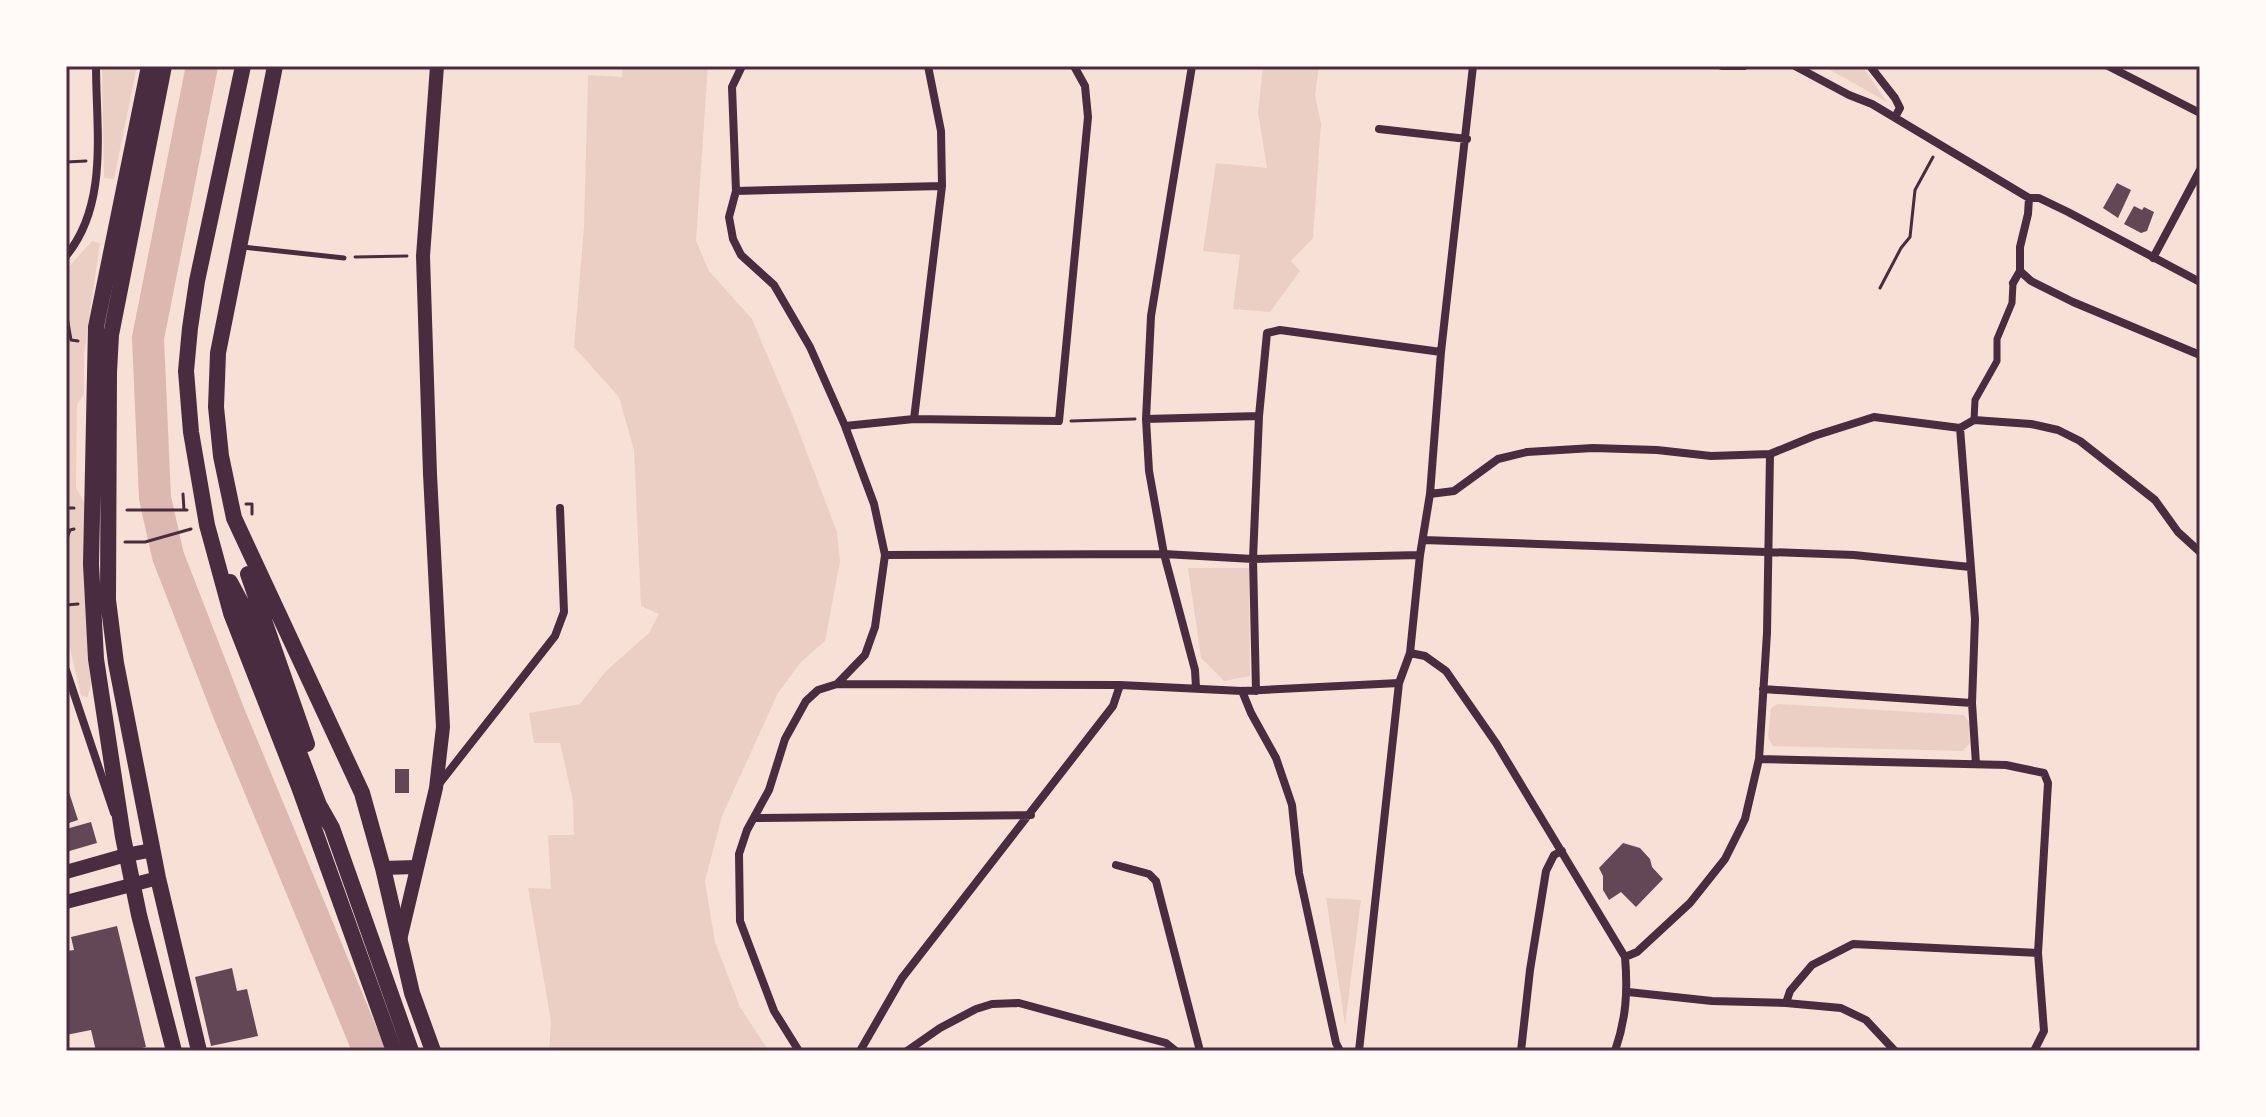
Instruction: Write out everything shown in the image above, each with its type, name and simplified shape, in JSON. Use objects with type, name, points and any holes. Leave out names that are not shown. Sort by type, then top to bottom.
[{"type":"main road","points":[[149,66],[101,293],[93,364],[91,564],[96,659],[126,855],[174,1051]]},
{"type":"main road","points":[[164,66],[117,299],[109,372],[108,600],[116,663],[158,878],[199,1051]]},
{"type":"main road","points":[[243,66],[197,281],[186,371],[197,473],[207,525],[231,613],[299,787],[394,1051]]},
{"type":"main road","points":[[275,66],[218,353],[221,456],[236,511],[243,559],[327,805],[332,828],[411,1051]]},
{"type":"main road","points":[[236,511],[362,793],[412,993],[433,1051]]},
{"type":"main road","points":[[219,563],[244,608],[319,805],[332,828]]},
{"type":"street","points":[[66,256],[86,227],[95,191],[96,66]]},
{"type":"street","points":[[399,944],[436,788],[443,727],[423,256],[437,66]]},
{"type":"street","points":[[742,66],[732,87],[736,191],[729,217],[733,239],[741,255],[774,285],[810,347],[845,426],[874,504],[885,555],[875,627],[865,655],[837,684]]},
{"type":"street","points":[[914,419],[942,186],[941,131],[928,66]]},
{"type":"street","points":[[845,426],[914,419],[1059,421],[1088,117],[1085,86],[1074,66]]},
{"type":"street","points":[[1192,66],[1151,316],[1146,419],[1149,471],[1164,554],[1195,670],[1196,688]]},
{"type":"street","points":[[1359,1051],[1399,683],[1410,653],[1430,494],[1441,352],[1473,66]]},
{"type":"street","points":[[1722,66],[1744,66]]},
{"type":"street","points":[[1795,66],[1895,117],[2029,198],[2039,198],[2200,282]]},
{"type":"street","points":[[1870,66],[1900,108],[1895,117]]},
{"type":"street","points":[[2108,66],[2200,113]]},
{"type":"street","points":[[1379,129],[1467,139]]},
{"type":"street","points":[[2153,258],[2200,170]]},
{"type":"street","points":[[736,191],[942,186]]},
{"type":"street","points":[[1974,420],[1975,400],[1997,361],[1997,339],[2012,303],[2013,283],[2020,271],[2020,247],[2029,198]]},
{"type":"street","points":[[2020,271],[2031,281],[2073,302],[2200,355]]},
{"type":"street","points":[[1256,691],[1253,559],[1259,416],[1267,333],[1280,330],[1441,352]]},
{"type":"street","points":[[1146,419],[1259,416]]},
{"type":"street","points":[[1430,494],[1454,491],[1498,459],[1527,452],[1593,448],[1711,456],[1770,454],[1874,417],[1960,428],[1974,420],[2031,424],[2058,430],[2080,441],[2155,500],[2178,532],[2200,552]]},
{"type":"street","points":[[1960,428],[1975,619],[1972,703],[1976,764]]},
{"type":"street","points":[[1625,957],[1637,952],[1690,903],[1725,859],[1745,819],[1759,759],[1769,552],[1770,454]]},
{"type":"street","points":[[436,788],[555,636],[564,612],[560,508]]},
{"type":"street","points":[[1423,540],[1854,555],[1970,567]]},
{"type":"street","points":[[885,555],[1164,554],[1253,559],[1420,555]]},
{"type":"street","points":[[1410,653],[1425,656],[1446,671],[1496,743],[1625,957],[1628,992],[1625,1023],[1615,1051]]},
{"type":"street","points":[[66,670],[100,778],[123,837]]},
{"type":"street","points":[[799,1051],[774,1011],[740,921],[739,854],[747,830],[769,790],[785,739],[806,701],[818,690],[837,684],[1120,685],[1256,691],[1399,683]]},
{"type":"street","points":[[860,1051],[902,978],[1113,706],[1120,685]]},
{"type":"street","points":[[1763,689],[1972,703]]},
{"type":"street","points":[[1242,691],[1276,758],[1292,805],[1299,873],[1340,1051]]},
{"type":"street","points":[[1759,759],[1976,764],[2044,773],[2048,783],[2038,953],[2044,1031],[2034,1051]]},
{"type":"street","points":[[756,818],[1031,815]]},
{"type":"street","points":[[66,872],[153,850]]},
{"type":"street","points":[[1521,1051],[1546,871],[1554,855],[1562,851]]},
{"type":"street","points":[[1116,865],[1149,874],[1156,881],[1200,1051]]},
{"type":"street","points":[[383,868],[416,867]]},
{"type":"street","points":[[66,902],[158,878]]},
{"type":"street","points":[[1786,1003],[1790,991],[1812,965],[1853,944],[2038,953]]},
{"type":"street","points":[[1628,992],[1712,1001],[1841,1008],[1866,1020],[1895,1051]]},
{"type":"street","points":[[907,1051],[940,1028],[976,1009],[992,1004],[1019,1003],[1166,1043],[1176,1051]]},
{"type":"lane","points":[[238,247],[344,258]]},
{"type":"path","points":[[1880,288],[1910,237],[1915,190],[1939,146]]},
{"type":"path","points":[[66,162],[97,160]]},
{"type":"path","points":[[344,258],[423,256]]},
{"type":"path","points":[[66,311],[71,340],[78,341]]},
{"type":"path","points":[[1059,421],[1146,419]]},
{"type":"path","points":[[183,501],[184,510]]},
{"type":"path","points":[[236,511],[252,504]]},
{"type":"path","points":[[66,505],[67,508],[74,508]]},
{"type":"path","points":[[125,510],[198,509]]},
{"type":"path","points":[[66,541],[70,530],[74,529]]},
{"type":"path","points":[[145,542],[187,530]]},
{"type":"path","points":[[66,605],[80,604]]},
{"type":"shaded area","points":[[102,66],[137,66],[114,179],[104,178]]},
{"type":"shaded area","points":[[622,66],[708,66],[696,241],[709,271],[752,319],[837,532],[840,561],[825,641],[801,662],[778,693],[722,816],[705,881],[715,942],[740,1007],[769,1051],[549,1051],[551,1021],[528,888],[551,889],[548,835],[574,835],[573,801],[560,743],[534,743],[529,713],[580,704],[606,671],[649,633],[659,614],[641,606],[634,450],[619,397],[574,347],[584,227],[588,75],[622,77]]},
{"type":"shaded area","points":[[1263,66],[1319,66],[1315,95],[1321,124],[1313,238],[1291,261],[1300,271],[1270,312],[1233,309],[1240,255],[1203,251],[1216,163],[1267,168],[1258,113]]},
{"type":"shaded area","points":[[1823,66],[1862,66],[1887,102]]},
{"type":"shaded area","points":[[92,241],[100,243],[84,354],[84,394],[77,405],[76,488],[84,502],[84,590],[91,685],[87,698],[81,695],[66,632],[66,270]]},
{"type":"shaded area","points":[[1188,568],[1249,568],[1250,676],[1224,681],[1201,658]]},
{"type":"shaded area","points":[[1778,704],[1964,715],[1969,722],[1970,743],[1963,751],[1773,746],[1768,738],[1771,708]]},
{"type":"shaded area","points":[[1326,898],[1361,900],[1345,1025]]},
{"type":"building","points":[[2117,183],[2131,190],[2118,218],[2103,208]]},
{"type":"building","points":[[2134,206],[2154,212],[2147,231],[2141,233],[2124,224]]},
{"type":"building","points":[[395,769],[409,769],[409,793],[395,793]]},
{"type":"building","points":[[66,783],[78,820],[66,824]]},
{"type":"building","points":[[91,822],[97,843],[66,852],[66,829]]},
{"type":"building","points":[[1623,843],[1640,848],[1663,879],[1636,907],[1621,892],[1609,900],[1603,890],[1603,876],[1599,868]]},
{"type":"building","points":[[117,926],[146,1047],[128,1051],[96,1051],[91,1030],[66,1035],[66,951],[74,950],[71,937]]},
{"type":"building","points":[[232,968],[237,991],[247,989],[258,1036],[211,1046],[195,977]]},
{"type":"waterway","points":[[202,66],[148,338],[155,498],[168,556],[230,716],[369,1051]]}]
